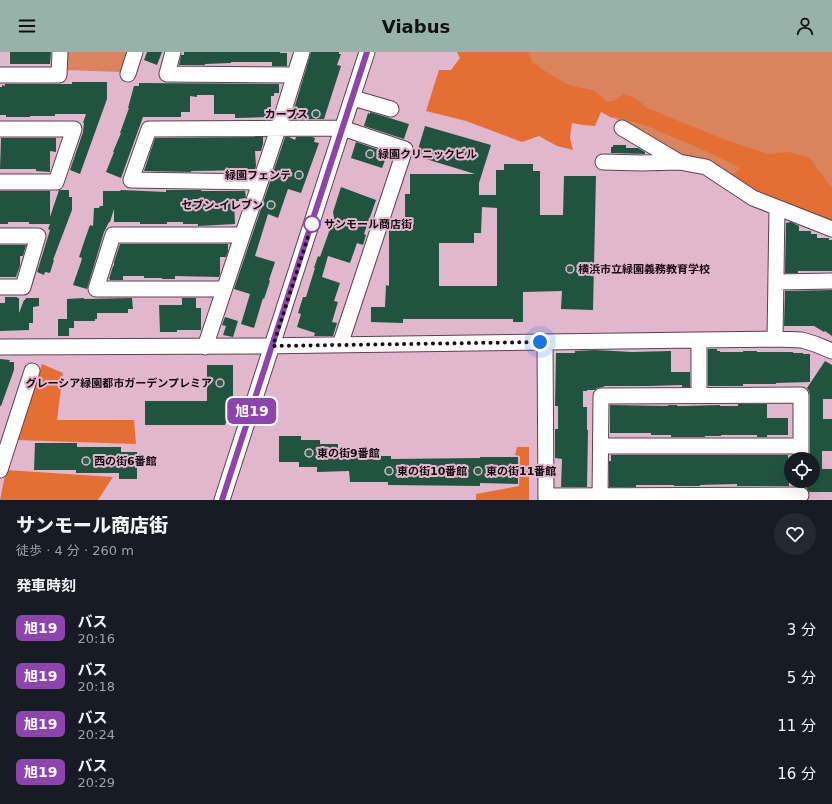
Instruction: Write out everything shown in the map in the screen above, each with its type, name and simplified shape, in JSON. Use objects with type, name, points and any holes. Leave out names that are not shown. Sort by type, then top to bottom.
[{"type":"street","points":[[0,75],[59,75],[60,52]]},
{"type":"street","points":[[128,74],[135,52]]},
{"type":"street","points":[[174,52],[167,74],[295,75]]},
{"type":"street","points":[[205,347],[278,129],[302,52]]},
{"type":"street","points":[[222,500],[367,52]]},
{"type":"street","points":[[353,98],[391,109]]},
{"type":"street","points":[[260,182],[131,180],[149,130],[342,128],[405,149],[340,345]]},
{"type":"street","points":[[622,128],[679,162]]},
{"type":"street","points":[[0,129],[74,130],[56,182],[0,182]]},
{"type":"street","points":[[603,162],[679,162],[706,167],[753,198],[832,229]]},
{"type":"street","points":[[775,339],[777,208]]},
{"type":"street","points":[[0,236],[38,236],[23,287],[0,287]]},
{"type":"street","points":[[224,289],[96,289],[114,236],[242,236]]},
{"type":"street","points":[[776,282],[832,281]]},
{"type":"street","points":[[0,347],[205,347],[775,339],[802,340],[832,351]]},
{"type":"street","points":[[699,340],[699,395]]},
{"type":"street","points":[[545,342],[546,498],[600,498],[801,492]]},
{"type":"street","points":[[0,470],[32,371]]},
{"type":"street","points":[[600,498],[601,396],[800,395],[800,452]]},
{"type":"street","points":[[601,446],[784,452]]},
{"type":"shaded area","points":[[64,52],[128,52],[122,72],[64,70]]},
{"type":"shaded area","points":[[457,52],[528,52],[532,62],[552,76],[572,86],[593,90],[608,102],[616,100],[624,94],[635,98],[647,108],[726,140],[768,154],[789,152],[810,158],[832,187],[832,220],[756,193],[731,175],[741,169],[710,153],[647,126],[616,117],[612,118],[601,112],[595,126],[572,123],[570,138],[573,150],[557,146],[539,136],[522,142],[466,121],[426,111],[439,70],[451,70],[460,58]]},
{"type":"shaded area","points":[[499,52],[832,52],[832,221],[756,194],[712,161],[693,159],[679,154]]},
{"type":"shaded area","points":[[42,364],[63,373],[57,420],[134,420],[136,444],[16,440]]},
{"type":"shaded area","points":[[517,447],[529,447],[529,500],[476,500],[476,494],[519,486],[520,456],[515,455]]},
{"type":"shaded area","points":[[6,470],[113,477],[98,500],[0,500]]},
{"type":"building","points":[[10,52],[51,52],[50,64],[10,64]]},
{"type":"building","points":[[147,52],[162,52],[157,65],[144,60]]},
{"type":"building","points":[[184,52],[280,52],[287,53],[287,66],[272,66],[272,62],[231,62],[205,65],[179,65],[181,55],[184,55]]},
{"type":"building","points":[[311,52],[339,52],[339,54],[341,54],[337,65],[341,66],[324,119],[291,119]]},
{"type":"building","points":[[72,82],[107,82],[107,99],[80,174],[70,170],[83,132],[83,123],[86,114],[55,114],[55,116],[30,117],[6,117],[6,115],[0,115],[0,87],[2,87],[2,85],[72,84]]},
{"type":"building","points":[[139,83],[279,84],[279,93],[274,93],[274,96],[271,96],[271,117],[235,118],[235,114],[214,114],[214,95],[197,95],[197,97],[190,96],[190,112],[181,112],[181,117],[143,117],[121,178],[106,172],[121,133],[134,86],[139,86]]},
{"type":"building","points":[[370,112],[409,124],[404,139],[364,126],[368,113],[370,114]]},
{"type":"building","points":[[425,126],[491,145],[479,183],[479,195],[496,195],[496,170],[504,170],[504,164],[533,164],[533,171],[540,171],[540,215],[563,215],[564,176],[596,176],[593,310],[561,309],[562,291],[523,292],[523,322],[513,322],[513,319],[403,319],[403,323],[371,322],[371,307],[385,307],[386,285],[389,286],[389,230],[402,230],[402,221],[405,221],[405,194],[410,194],[410,174],[475,174],[416,156]],"holes":[[[482,207],[497,208],[497,286],[439,286],[439,243],[474,243],[474,233],[481,233]]]},
{"type":"building","points":[[263,137],[261,151],[255,151],[255,170],[191,172],[144,171],[155,138]]},
{"type":"building","points":[[285,137],[295,140],[296,137],[312,137],[315,138],[314,142],[319,143],[301,193],[288,189],[278,218],[268,214],[255,256],[275,262],[254,328],[241,324],[250,294],[234,289]]},
{"type":"building","points":[[1,138],[56,138],[56,152],[50,151],[50,172],[36,171],[36,169],[0,169]]},
{"type":"building","name":"緑園クリニックビル","points":[[356,142],[388,153],[382,168],[351,158]]},
{"type":"building","points":[[613,145],[626,145],[626,148],[638,148],[645,152],[645,154],[611,153],[611,147],[613,147]]},
{"type":"building","points":[[341,187],[376,200],[364,234],[366,235],[363,245],[357,243],[350,263],[328,256],[322,277],[340,283],[334,301],[338,302],[332,322],[337,323],[333,336],[314,336],[315,333],[297,327],[301,314],[298,313],[303,297],[306,297],[318,256],[320,257],[334,218],[333,212]]},
{"type":"building","points":[[59,190],[69,190],[69,197],[72,197],[72,210],[53,260],[50,273],[45,272],[44,275],[37,272],[50,230],[48,229],[50,224],[8,222],[8,224],[0,224],[0,191],[50,191],[50,217]]},
{"type":"building","points":[[121,190],[166,192],[166,190],[245,191],[246,198],[239,199],[239,201],[234,201],[235,224],[198,226],[198,224],[183,224],[183,222],[167,222],[167,224],[140,224],[140,222],[114,222],[114,209],[110,222],[104,232],[87,289],[73,285],[81,262],[82,258],[79,257],[85,239],[90,225],[93,226],[94,208],[103,206],[103,191]]},
{"type":"building","points":[[791,222],[799,226],[799,231],[811,231],[811,234],[817,234],[817,238],[829,238],[829,240],[832,240],[832,271],[798,271],[798,273],[785,273],[786,223]]},
{"type":"building","points":[[120,244],[228,244],[228,251],[226,257],[220,257],[219,277],[175,276],[175,279],[162,279],[144,278],[144,276],[123,276],[123,280],[110,280],[109,279]]},
{"type":"building","points":[[0,245],[26,245],[23,256],[20,256],[20,266],[16,277],[0,277]]},
{"type":"building","points":[[832,290],[832,336],[814,326],[784,326],[785,291]]},
{"type":"building","points":[[5,297],[19,298],[19,313],[26,298],[39,298],[39,306],[33,307],[33,323],[29,323],[29,330],[0,331],[0,303],[5,303]]},
{"type":"building","points":[[132,298],[133,309],[128,309],[128,313],[97,313],[97,319],[95,319],[95,321],[74,321],[74,328],[69,328],[69,336],[58,336],[58,319],[67,319],[67,299]]},
{"type":"building","points":[[182,298],[196,298],[196,308],[201,308],[201,330],[160,332],[159,305],[182,305]]},
{"type":"building","points":[[225,317],[238,321],[233,337],[223,335],[226,326],[222,325]]},
{"type":"building","points":[[708,349],[717,349],[717,351],[720,352],[757,351],[810,354],[810,382],[743,384],[743,386],[708,386]]},
{"type":"building","points":[[595,350],[632,352],[671,351],[671,372],[690,372],[690,387],[682,387],[682,385],[604,386],[595,390],[583,391],[583,407],[587,407],[588,430],[587,487],[561,487],[562,459],[555,458],[555,429],[558,429],[558,406],[555,406],[556,353],[575,353],[575,351]]},
{"type":"building","points":[[0,359],[14,362],[14,370],[1,406],[0,406]]},
{"type":"building","points":[[825,361],[832,365],[832,399],[823,399],[823,419],[832,419],[832,451],[822,451],[822,469],[832,469],[832,492],[809,492],[807,489],[820,488],[820,452],[810,452],[810,395],[807,388]]},
{"type":"building","name":"グレーシア緑園都市ガーデンプレミア","points":[[207,365],[233,365],[233,403],[225,425],[145,425],[145,401],[207,401]]},
{"type":"building","points":[[738,404],[767,404],[767,418],[788,418],[788,435],[767,435],[767,437],[757,437],[757,435],[721,435],[705,437],[671,437],[671,435],[651,435],[651,433],[610,433],[610,405],[738,406]]},
{"type":"building","points":[[279,436],[301,436],[301,440],[320,440],[320,444],[338,444],[338,456],[391,456],[391,459],[518,457],[518,484],[480,483],[480,486],[388,485],[388,482],[350,482],[349,471],[317,472],[317,467],[299,467],[299,462],[279,462]]},
{"type":"building","name":"西の街6番館","points":[[35,443],[77,443],[77,447],[121,447],[121,452],[137,452],[137,479],[119,479],[119,473],[76,473],[76,470],[34,470]]},
{"type":"building","points":[[611,455],[784,455],[784,486],[737,486],[737,484],[700,486],[636,485],[636,487],[609,487],[609,461],[611,461]]},
{"type":"bus line","name":"旭19","points":[[222,500],[367,52]]},
{"type":"place","name":"カーブス","points":[[316,114]]},
{"type":"place","name":"緑園クリニックビル","points":[[370,154]]},
{"type":"place","name":"緑園フェンテ","points":[[299,175]]},
{"type":"place","name":"セブン-イレブン","points":[[271,205]]},
{"type":"place","name":"サンモール商店街","points":[[312,224]]},
{"type":"place","name":"横浜市立緑園義務教育学校","points":[[570,269]]},
{"type":"place","name":"グレーシア緑園都市ガーデンプレミア","points":[[220,383]]},
{"type":"place","name":"東の街9番館","points":[[309,453]]},
{"type":"place","name":"西の街6番館","points":[[86,461]]},
{"type":"place","name":"東の街10番館","points":[[389,471]]},
{"type":"place","name":"東の街11番館","points":[[478,471]]},
{"type":"route","points":[[312,224],[273,346],[540,342]]}]
